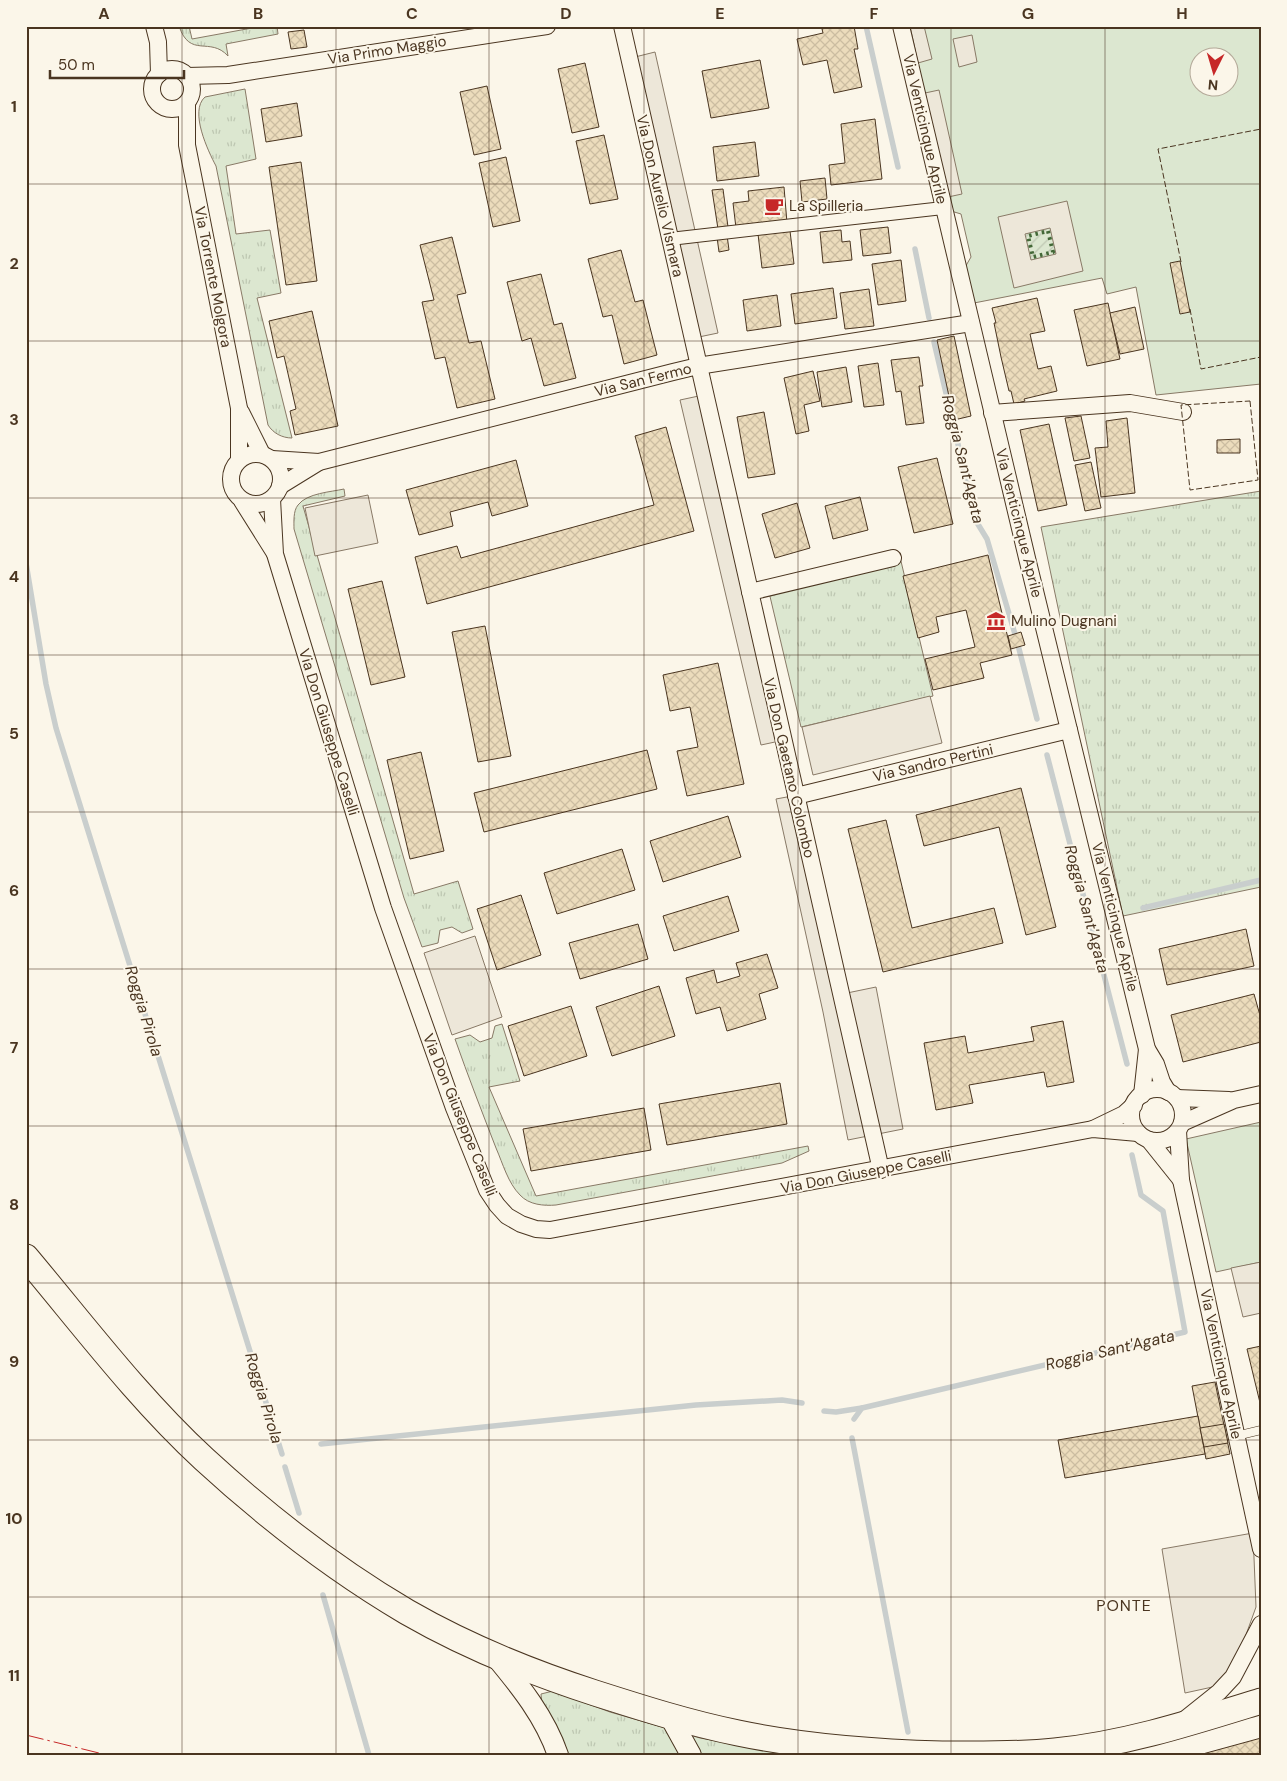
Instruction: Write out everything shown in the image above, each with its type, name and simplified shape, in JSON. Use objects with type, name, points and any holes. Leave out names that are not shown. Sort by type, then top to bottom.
[{"type":"main road","points":[[26,1257],[180,1437],[241,1492],[321,1555],[367,1587],[418,1618],[495,1656],[562,1682],[670,1717],[793,1749],[1008,1754],[1052,1752],[1166,1730],[1261,1701]]},
{"type":"street","name":"Via Primo Maggio","points":[[173,73],[228,74],[547,26]]},
{"type":"street","name":"Via Don Aurelio Vismara","points":[[622,26],[698,366]]},
{"type":"street","name":"Via Venticinque Aprile","points":[[901,26],[992,413],[1147,1049],[1156,1064],[1162,1082],[1172,1095]]},
{"type":"street","name":"Via Torrente Molgora","points":[[156,34],[173,73],[192,88],[189,100],[187,145],[238,408],[239,460],[231,472],[230,481],[232,489],[242,501]]},
{"type":"street","name":"Via Torrente Molgora","points":[[173,73],[154,80],[153,93],[155,100],[167,108],[187,145]]},
{"type":"street","name":"Via Primo Maggio","points":[[189,100],[228,74]]},
{"type":"street","points":[[167,108],[180,107],[189,100]]},
{"type":"street","points":[[670,239],[943,208]]},
{"type":"street","name":"Via San Fermo","points":[[319,462],[698,366],[971,323]]},
{"type":"street","name":"Via Don Gaetano Colombo","points":[[698,366],[881,1170]]},
{"type":"street","points":[[992,413],[1130,403],[1183,412]]},
{"type":"street","name":"Via Torrente Molgora","points":[[238,408],[267,457],[278,466],[281,474],[276,493]]},
{"type":"street","points":[[239,460],[255,453],[267,457],[319,462]]},
{"type":"street","points":[[242,501],[255,505],[266,502],[319,462]]},
{"type":"street","name":"Via Don Giuseppe Caselli","points":[[275,554],[276,493]]},
{"type":"street","name":"Via Don Giuseppe Caselli","points":[[242,501],[275,554],[382,908],[454,1108],[487,1190],[503,1212],[521,1224],[550,1230],[1093,1130],[1124,1114],[1138,1100]]},
{"type":"street","points":[[750,592],[893,558]]},
{"type":"street","name":"Via Sandro Pertini","points":[[796,796],[1069,730]]},
{"type":"street","name":"Via Venticinque Aprile","points":[[1138,1100],[1147,1049]]},
{"type":"street","points":[[1234,1100],[1172,1095],[1155,1090],[1138,1100],[1132,1119],[1143,1136],[1157,1141],[1165,1140],[1172,1137],[1180,1127],[1234,1100],[1261,1094]]},
{"type":"street","points":[[1172,1095],[1181,1106],[1183,1114],[1180,1127]]},
{"type":"street","name":"Via Venticinque Aprile","points":[[1180,1127],[1181,1180],[1261,1549]]},
{"type":"street","name":"Via Don Giuseppe Caselli","points":[[1093,1130],[1143,1136]]},
{"type":"street","name":"Via Venticinque Aprile","points":[[1143,1136],[1181,1180]]},
{"type":"street","points":[[1260,1626],[1259,1640],[1261,1653]]},
{"type":"street","points":[[1115,1755],[1166,1730],[1219,1692],[1233,1677],[1260,1626]]},
{"type":"street","points":[[495,1656],[516,1681],[550,1733],[558,1755]]},
{"type":"street","points":[[670,1717],[691,1755]]},
{"type":"lane","points":[[1236,1436],[1261,1430]]},
{"type":"green space","points":[[179,26],[189,26],[192,39],[263,26],[277,26],[278,34],[226,44],[228,56],[221,50],[189,42]]},
{"type":"green space","points":[[906,26],[1261,26],[1261,384],[1156,395],[1136,287],[1107,294],[1102,278],[974,303],[964,269],[971,257],[961,214],[951,211]]},
{"type":"green space","points":[[245,89],[256,159],[226,166],[236,234],[270,230],[281,293],[257,298],[292,438],[278,434],[268,425],[216,166],[199,121],[201,103],[205,97]]},
{"type":"green space","points":[[1054,222],[1062,259],[1027,267],[1019,230]]},
{"type":"green space","points":[[344,489],[345,496],[303,506],[414,894],[458,881],[473,929],[462,933],[452,927],[440,930],[438,943],[422,947],[404,898],[294,529],[295,510],[302,501],[313,495]]},
{"type":"green space","points":[[1261,491],[1261,887],[1123,916],[1041,527]]},
{"type":"green space","points":[[900,557],[933,696],[801,727],[768,588]]},
{"type":"green space","points":[[502,1024],[520,1081],[489,1087],[536,1196],[808,1146],[809,1151],[782,1163],[556,1205],[532,1203],[520,1195],[509,1179],[455,1039],[470,1035],[480,1042],[492,1038],[495,1026]]},
{"type":"green space","points":[[1261,1122],[1261,1262],[1216,1272],[1186,1139]]},
{"type":"green space","points":[[553,1691],[610,1712],[700,1738],[794,1755],[565,1755],[542,1705],[541,1694]]},
{"type":"shaded area","points":[[910,26],[924,26],[932,59],[918,63]]},
{"type":"shaded area","points":[[972,35],[977,62],[959,67],[953,39]]},
{"type":"shaded area","points":[[655,52],[718,333],[694,338],[631,58]]},
{"type":"shaded area","points":[[939,90],[962,194],[948,197],[925,93]]},
{"type":"shaded area","points":[[1067,201],[1083,271],[1014,288],[998,217]],"holes":[[[1050,228],[1056,254],[1031,260],[1025,234]]]},
{"type":"shaded area","points":[[708,394],[789,739],[761,745],[680,400]]},
{"type":"shaded area","points":[[368,495],[378,543],[315,556],[305,508]]},
{"type":"shaded area","points":[[930,696],[942,743],[813,775],[802,727]]},
{"type":"shaded area","points":[[803,794],[847,993],[876,987],[903,1129],[848,1140],[823,1012],[776,799]]},
{"type":"shaded area","points":[[475,936],[502,1017],[452,1035],[424,953]]},
{"type":"shaded area","points":[[1261,1262],[1261,1313],[1243,1317],[1231,1268]]},
{"type":"shaded area","points":[[1253,1533],[1256,1607],[1234,1668],[1217,1686],[1185,1693],[1162,1549]]},
{"type":"building","points":[[834,26],[854,26],[858,49],[854,49],[862,87],[834,93],[827,60],[803,65],[797,39],[823,33],[822,29]]},
{"type":"building","points":[[304,30],[307,47],[291,49],[288,32]]},
{"type":"building","points":[[760,60],[769,108],[711,118],[702,71]]},
{"type":"building","points":[[585,63],[599,127],[572,133],[558,69]]},
{"type":"building","points":[[487,86],[501,149],[474,155],[460,92]]},
{"type":"building","points":[[297,103],[302,136],[266,142],[261,109]]},
{"type":"building","points":[[875,119],[882,179],[831,185],[829,165],[845,163],[841,124]]},
{"type":"building","points":[[604,135],[618,199],[590,204],[576,141]]},
{"type":"building","points":[[755,142],[759,176],[717,181],[713,147]]},
{"type":"building","points":[[506,157],[520,221],[493,227],[479,163]]},
{"type":"building","points":[[301,162],[317,281],[286,285],[269,167]]},
{"type":"building","points":[[825,178],[827,199],[802,202],[800,181]]},
{"type":"building","points":[[784,187],[787,223],[736,228],[733,203],[749,201],[748,191]]},
{"type":"building","points":[[723,189],[728,227],[718,229],[712,190]]},
{"type":"building","points":[[888,227],[891,253],[863,256],[860,230]]},
{"type":"building","points":[[841,230],[842,242],[850,241],[852,260],[823,263],[820,232]]},
{"type":"building","points":[[790,231],[794,264],[762,268],[758,234]]},
{"type":"building","points":[[727,235],[729,250],[719,252],[717,237]]},
{"type":"building","points":[[452,237],[466,293],[457,295],[469,343],[481,341],[495,399],[457,408],[445,357],[435,359],[422,302],[434,300],[420,245]]},
{"type":"building","points":[[621,250],[635,302],[643,300],[657,355],[624,364],[612,315],[603,317],[588,259]]},
{"type":"building","points":[[901,260],[906,301],[878,305],[872,264]]},
{"type":"building","points":[[1180,261],[1190,312],[1180,314],[1170,263]]},
{"type":"building","points":[[541,274],[554,325],[562,323],[576,378],[544,386],[531,338],[522,341],[507,282]]},
{"type":"building","points":[[833,288],[837,318],[795,324],[791,294]]},
{"type":"building","points":[[869,289],[874,326],[845,329],[840,293]]},
{"type":"building","points":[[777,295],[781,326],[747,331],[743,300]]},
{"type":"building","points":[[1037,298],[1045,331],[1030,334],[1038,369],[1051,366],[1057,391],[1024,399],[1025,401],[1014,404],[1001,357],[992,308]]},
{"type":"building","points":[[1108,303],[1120,359],[1087,366],[1074,310]]},
{"type":"building","points":[[1135,307],[1144,349],[1120,354],[1110,313]]},
{"type":"building","points":[[312,311],[338,426],[295,435],[290,411],[296,409],[284,356],[277,358],[269,321]]},
{"type":"building","points":[[954,336],[971,416],[954,420],[937,340]]},
{"type":"building","points":[[919,357],[923,386],[919,386],[924,423],[906,425],[901,391],[896,392],[891,360]]},
{"type":"building","points":[[878,363],[884,405],[864,407],[858,366]]},
{"type":"building","points":[[846,367],[852,402],[822,407],[817,372]]},
{"type":"building","points":[[813,371],[820,401],[804,405],[809,431],[796,434],[784,378]]},
{"type":"building","points":[[764,412],[775,474],[748,478],[737,417]]},
{"type":"building","points":[[1081,416],[1090,458],[1074,461],[1065,418]]},
{"type":"building","points":[[1127,418],[1135,493],[1101,497],[1095,448],[1108,447],[1106,421]]},
{"type":"building","points":[[1049,424],[1067,505],[1038,511],[1020,430]]},
{"type":"building","points":[[666,427],[694,531],[427,604],[415,557],[457,546],[461,558],[654,505],[635,436]]},
{"type":"building","points":[[1240,439],[1240,453],[1217,453],[1217,440]]},
{"type":"building","points":[[937,458],[953,524],[914,533],[898,467]]},
{"type":"building","points":[[516,460],[528,506],[492,516],[488,502],[450,512],[453,526],[419,535],[406,490]]},
{"type":"building","points":[[1091,462],[1101,508],[1085,511],[1075,465]]},
{"type":"building","points":[[860,497],[868,530],[833,539],[825,506]]},
{"type":"building","points":[[797,503],[810,548],[775,558],[762,514]]},
{"type":"building","points":[[988,555],[1012,655],[980,663],[984,678],[933,690],[925,659],[975,647],[966,610],[936,617],[939,632],[918,638],[903,576]]},
{"type":"building","points":[[382,581],[405,677],[371,685],[348,589]]},
{"type":"building","points":[[485,626],[511,756],[478,762],[452,632]]},
{"type":"building","points":[[1021,632],[1025,645],[1011,649],[1008,636]]},
{"type":"building","points":[[718,663],[744,784],[687,796],[677,751],[698,747],[690,707],[670,711],[663,675]]},
{"type":"building","points":[[647,750],[657,789],[484,832],[474,793]]},
{"type":"building","points":[[421,752],[444,851],[410,859],[387,760]]},
{"type":"building","points":[[1021,788],[1056,927],[1026,935],[999,827],[924,846],[916,815]]},
{"type":"building","points":[[728,816],[741,857],[663,882],[650,841]]},
{"type":"building","points":[[886,820],[912,928],[994,908],[1003,943],[883,972],[848,829]]},
{"type":"building","points":[[622,849],[635,890],[557,914],[544,873]]},
{"type":"building","points":[[521,895],[541,955],[497,970],[477,909]]},
{"type":"building","points":[[728,896],[739,931],[674,951],[663,916]]},
{"type":"building","points":[[638,924],[648,959],[580,979],[569,943]]},
{"type":"building","points":[[1246,929],[1254,966],[1167,985],[1159,949]]},
{"type":"building","points":[[767,954],[778,988],[759,994],[766,1019],[727,1031],[720,1007],[696,1014],[686,978],[714,970],[717,983],[740,976],[736,963]]},
{"type":"building","points":[[659,986],[675,1036],[612,1056],[596,1007]]},
{"type":"building","points":[[1254,994],[1261,1019],[1261,1042],[1183,1062],[1171,1015]]},
{"type":"building","points":[[571,1006],[587,1056],[524,1076],[508,1026]]},
{"type":"building","points":[[1063,1021],[1074,1082],[1047,1087],[1044,1072],[969,1085],[973,1103],[936,1110],[924,1043],[965,1036],[968,1053],[1034,1041],[1031,1027]]},
{"type":"building","points":[[780,1083],[787,1124],[667,1145],[659,1104]]},
{"type":"building","points":[[644,1108],[651,1150],[531,1171],[523,1129]]},
{"type":"building","points":[[1261,1346],[1261,1407],[1247,1349]]},
{"type":"building","points":[[1215,1382],[1230,1454],[1206,1459],[1192,1386]]},
{"type":"building","points":[[1198,1416],[1205,1454],[1065,1478],[1058,1440]]},
{"type":"building","points":[[1224,1424],[1228,1443],[1204,1447],[1200,1428]]},
{"type":"building","points":[[1261,1738],[1261,1755],[1199,1755]]},
{"type":"waterway","name":"Roggia Sant'Agata","points":[[866,26],[898,167]]},
{"type":"waterway","name":"Roggia Sant'Agata","points":[[915,249],[929,318]]},
{"type":"waterway","name":"Roggia Sant'Agata","points":[[934,342],[976,521],[987,539],[1017,641],[1037,719]]},
{"type":"waterway","name":"Roggia Pirola","points":[[26,563],[46,684],[56,728],[282,1454]]},
{"type":"waterway","name":"Roggia Sant'Agata","points":[[1047,755],[1127,1064]]},
{"type":"waterway","points":[[1143,908],[1261,880]]},
{"type":"waterway","name":"Roggia Sant'Agata","points":[[854,1419],[862,1408],[1185,1332],[1163,1211],[1141,1195],[1132,1155]]},
{"type":"waterway","points":[[321,1444],[696,1405],[782,1400],[802,1403]]},
{"type":"waterway","points":[[824,1411],[836,1412],[862,1408]]},
{"type":"waterway","name":"Roggia Sant'Agata","points":[[852,1438],[908,1732]]},
{"type":"waterway","name":"Roggia Pirola","points":[[285,1467],[299,1513]]},
{"type":"waterway","name":"Roggia Pirola","points":[[323,1595],[369,1755]]},
{"type":"hedge","points":[[1048,231],[1053,252],[1033,257],[1028,236],[1048,231]]},
{"type":"fence","points":[[1181,262],[1158,149],[1261,129]]},
{"type":"fence","points":[[1190,309],[1201,369],[1261,357]]},
{"type":"fence","points":[[1250,401],[1258,480],[1190,490],[1181,405],[1250,401]]},
{"type":"power","points":[[26,1735],[107,1755]]},
{"type":"place","name":"La Spilleria","points":[[774,206]]},
{"type":"place","name":"Mulino Dugnani","points":[[996,621]]},
{"type":"district","name":"PONTE","points":[[1124,1605]]}]
